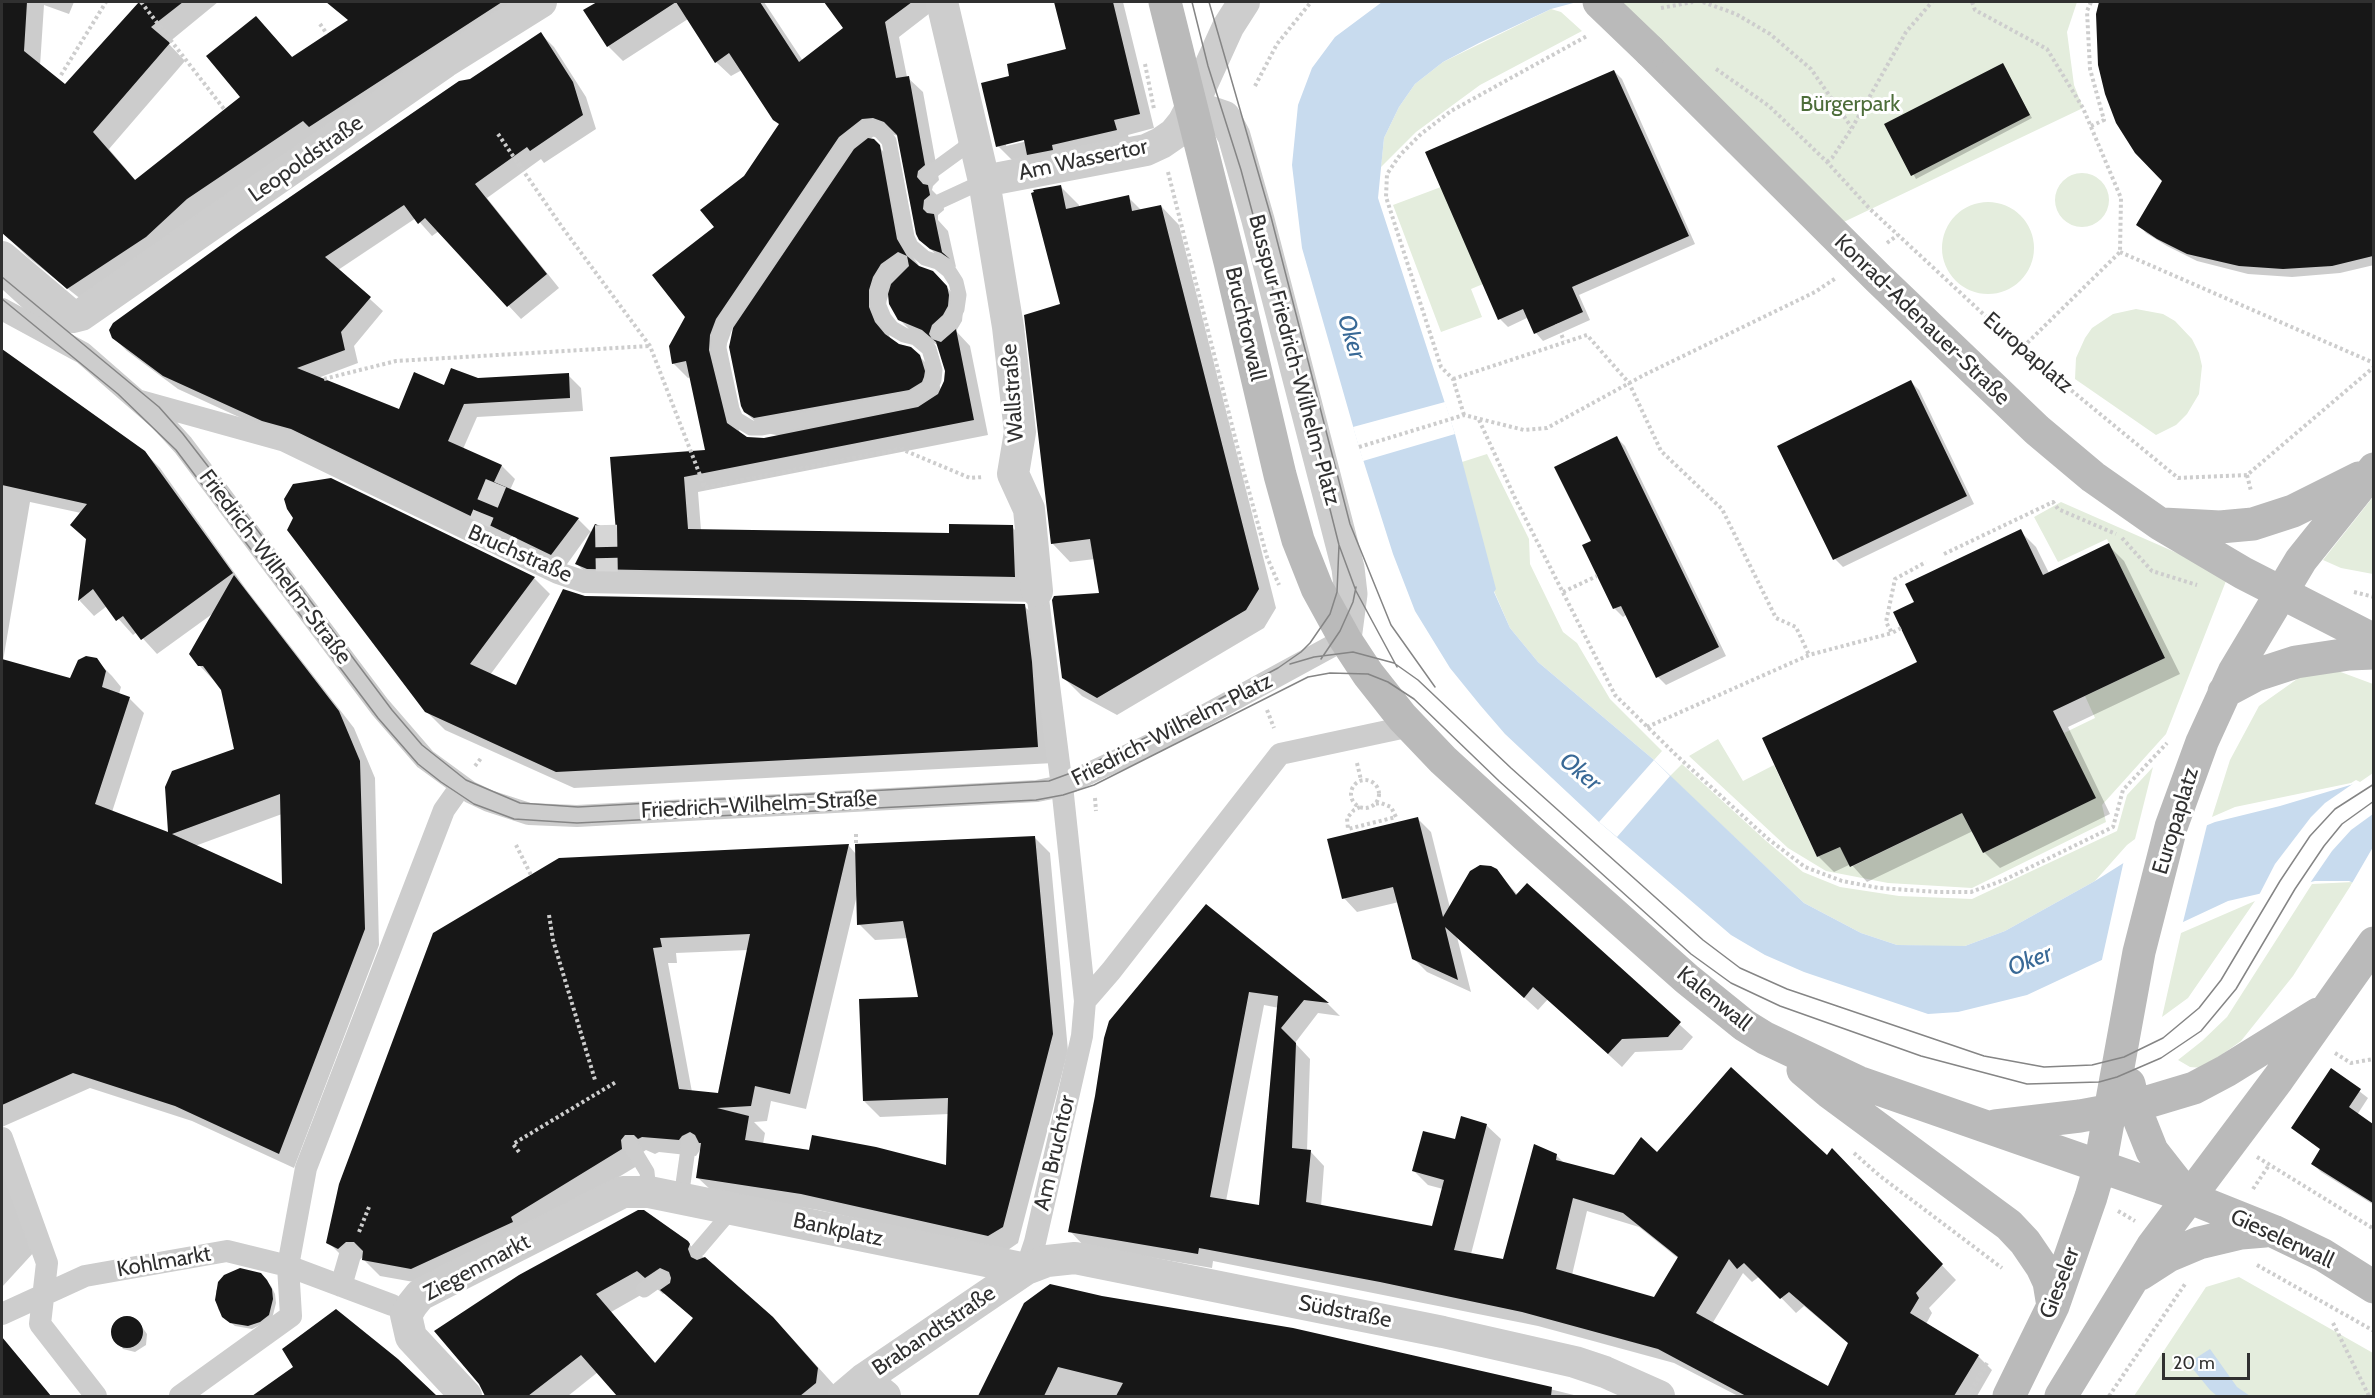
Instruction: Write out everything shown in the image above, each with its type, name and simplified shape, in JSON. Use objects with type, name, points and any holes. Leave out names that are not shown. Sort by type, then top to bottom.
[{"type":"main road","name":"Bruchtorwall","points":[[1165,2],[1292,519],[1313,577],[1345,639]]},
{"type":"main road","name":"Konrad-Adenauer-Straße","points":[[1599,2],[1860,261],[2037,430],[2094,477],[2160,524],[2281,594]]},
{"type":"main road","points":[[2160,524],[2220,527],[2253,524],[2292,511],[2371,471]]},
{"type":"main road","name":"Europaplatz","points":[[2122,1108],[2121,1044],[2139,952],[2171,827],[2194,764],[2224,692],[2281,594],[2312,543],[2371,471]]},
{"type":"main road","points":[[2281,594],[2373,640]]},
{"type":"main road","name":"Kalenwall","points":[[1345,639],[1368,674],[1443,760],[1688,979],[1725,1010],[1765,1038],[1858,1082],[2188,1197]]},
{"type":"main road","points":[[2224,692],[2256,675],[2296,662],[2373,653]]},
{"type":"main road","points":[[2061,1396],[2130,1281],[2188,1197],[2332,1005],[2373,943]]},
{"type":"main road","points":[[1987,1127],[2050,1120],[2122,1108],[2194,1088],[2332,1005]]},
{"type":"main road","points":[[1765,1038],[1829,1092],[2009,1225],[2025,1242],[2042,1267],[2049,1282],[2053,1306]]},
{"type":"main road","points":[[2100,1166],[2122,1108]]},
{"type":"main road","points":[[2122,1108],[2188,1197]]},
{"type":"main road","name":"Gieseler","points":[[2009,1396],[2053,1306],[2100,1166]]},
{"type":"main road","name":"Gieselerwall","points":[[2188,1197],[2273,1231],[2323,1255],[2373,1287]]},
{"type":"main road","points":[[2130,1281],[2168,1256],[2199,1243],[2241,1233],[2273,1231]]},
{"type":"street","name":"Leopoldstraße","points":[[73,317],[81,315],[445,62],[541,2]]},
{"type":"street","name":"Wallstraße","points":[[942,2],[984,181],[1008,327],[1020,432],[1013,474],[1029,509],[1062,786]]},
{"type":"street","name":"Am Wassertor","points":[[984,181],[1146,150],[1161,143],[1174,134],[1192,106],[1228,27],[1244,2]]},
{"type":"street","name":"Busspur Friedrich-Wilhelm-Platz","points":[[1192,106],[1224,117],[1234,136],[1255,209],[1348,568],[1351,594],[1345,639]]},
{"type":"street","points":[[2,257],[73,317],[83,353]]},
{"type":"street","name":"Friedrich-Wilhelm-Straße","points":[[2,309],[83,353],[161,421],[183,446],[380,707],[425,759],[461,786],[489,801],[529,814],[577,816],[1037,791],[1062,786]]},
{"type":"street","name":"Bruchstraße","points":[[137,400],[285,441],[558,573],[585,582],[1037,591]]},
{"type":"street","name":"Friedrich-Wilhelm-Platz","points":[[1082,1036],[1085,1000],[1062,786],[1156,742],[1345,639]]},
{"type":"street","points":[[1085,1000],[1111,971],[1280,754],[1411,726]]},
{"type":"street","points":[[180,1396],[291,1316],[288,1266],[306,1168],[444,810],[461,786]]},
{"type":"street","name":"Am Bruchtor","points":[[1026,1269],[1035,1242],[1082,1036]]},
{"type":"street","points":[[2,1138],[47,1263],[40,1324],[96,1396]]},
{"type":"street","name":"Ziegenmarkt","points":[[466,1396],[411,1337],[399,1310],[426,1292],[622,1192],[649,1192]]},
{"type":"street","name":"Bankplatz","points":[[649,1192],[1026,1269]]},
{"type":"street","name":"Kohlmarkt","points":[[2,1314],[85,1276],[227,1251],[288,1266],[399,1310]]},
{"type":"street","points":[[341,1286],[350,1255]]},
{"type":"street","name":"Südstraße","points":[[1026,1269],[1047,1261],[1075,1258],[1443,1332],[1575,1362],[1605,1371],[1659,1396]]},
{"type":"street","name":"Brabandtstraße","points":[[864,1391],[1026,1269]]},
{"type":"lane","points":[[927,175],[964,148],[971,132],[971,120]]},
{"type":"lane","points":[[900,262],[889,270],[882,280],[878,293],[879,306],[884,318],[892,328],[904,335],[916,338],[929,349],[935,370],[934,380],[929,389],[913,399],[762,428],[751,428],[736,419],[719,348],[724,324],[847,142],[864,129],[873,128],[880,131],[889,141],[907,237],[911,246],[925,258],[944,266],[956,282],[959,295],[957,309],[951,321],[939,332]]},
{"type":"lane","points":[[932,205],[984,181]]},
{"type":"lane","points":[[2,279],[83,353]]},
{"type":"lane","points":[[681,1198],[689,1142]]},
{"type":"lane","points":[[630,1144],[647,1172],[649,1192]]},
{"type":"lane","points":[[698,1250],[733,1209]]},
{"type":"lane","points":[[645,1290],[661,1278]]},
{"type":"path","points":[[61,75],[106,2]]},
{"type":"path","points":[[141,2],[224,109]]},
{"type":"path","points":[[1255,86],[1277,44],[1311,2]]},
{"type":"path","points":[[1661,8],[1693,2]]},
{"type":"path","points":[[1703,2],[1736,14],[1770,34],[1811,69],[1852,128]]},
{"type":"path","points":[[1827,162],[1852,128],[1906,32],[1932,2]]},
{"type":"path","points":[[1972,2],[1975,10],[2047,50],[2083,108],[2121,198],[2120,252],[2021,349]]},
{"type":"path","points":[[2091,2],[2087,11],[2090,69],[2104,120],[2091,126]]},
{"type":"path","points":[[320,24],[327,34]]},
{"type":"path","points":[[1464,415],[1453,379],[1441,367],[1386,197],[1387,174],[1400,155],[1421,134],[1452,111],[1587,36]]},
{"type":"path","points":[[1145,63],[1161,143],[1244,473],[1271,568]]},
{"type":"path","name":"Europaplatz","points":[[1711,66],[1769,106],[1827,162],[1870,209],[2021,349],[2178,478],[2247,475],[2373,365]]},
{"type":"path","points":[[498,134],[562,227],[650,346],[705,488],[901,449],[970,478],[1013,474]]},
{"type":"path","points":[[1863,211],[1870,209]]},
{"type":"path","points":[[2120,252],[2373,365]]},
{"type":"path","points":[[1359,447],[1464,415],[1524,430],[1547,429],[1629,382],[1815,292],[1860,261]]},
{"type":"path","points":[[1557,324],[1564,341]]},
{"type":"path","points":[[1453,379],[1587,335],[1629,382],[1661,451],[1722,509],[1776,618],[1796,627],[1809,655]]},
{"type":"path","points":[[324,379],[396,361],[650,346]]},
{"type":"path","points":[[1479,420],[1515,498],[1615,695],[1767,838],[1805,867],[1842,881],[1879,888],[1971,892],[2004,880],[2113,826],[2123,790],[2171,739]]},
{"type":"path","points":[[1944,554],[2053,502],[2058,508],[2120,536],[2152,571],[2200,587]]},
{"type":"path","points":[[1892,633],[1886,622],[1895,579],[1926,562]]},
{"type":"path","points":[[1563,592],[1597,576]]},
{"type":"path","points":[[1647,727],[1809,655],[1892,633],[1901,628]]},
{"type":"path","points":[[1359,769],[1361,780]]},
{"type":"path","points":[[1360,807],[1347,818],[1347,829],[1371,826],[1396,817],[1391,807],[1381,803],[1368,807],[1354,804],[1351,789],[1361,780],[1369,780],[1375,784],[1378,798],[1374,804]]},
{"type":"path","points":[[1095,794],[1096,811]]},
{"type":"path","points":[[856,834],[856,844]]},
{"type":"path","points":[[516,845],[531,875]]},
{"type":"path","points":[[549,915],[553,940],[595,1080]]},
{"type":"path","points":[[2332,1051],[2351,1063],[2373,1059]]},
{"type":"path","points":[[519,1152],[513,1144],[616,1082]]},
{"type":"path","points":[[2255,1155],[2373,1229]]},
{"type":"path","points":[[2252,1191],[2269,1165]]},
{"type":"path","points":[[2256,1264],[2373,1331]]},
{"type":"path","points":[[2109,1396],[2187,1280]]},
{"type":"path","points":[[2333,1323],[2369,1396]]},
{"type":"path","points":[[1968,1396],[1989,1359]]},
{"type":"green space","name":"Bürgerpark","points":[[1601,2],[2077,2],[2067,32],[2074,85],[2083,108],[1829,229]]},
{"type":"green space","points":[[1551,9],[1561,12],[1582,31],[1480,85],[1416,132],[1381,167],[1384,138],[1399,107],[1415,84],[1443,62]]},
{"type":"green space","points":[[2077,173],[2087,173],[2097,177],[2105,185],[2109,200],[2105,215],[2097,223],[2087,227],[2077,227],[2067,223],[2059,215],[2055,205],[2055,195],[2059,185],[2067,177]]},
{"type":"green space","points":[[1441,187],[1483,284],[1471,289],[1482,317],[1441,332],[1393,205]]},
{"type":"green space","points":[[1988,202],[2006,206],[2020,216],[2030,230],[2034,248],[2030,266],[2020,280],[2006,290],[1988,294],[1970,290],[1956,280],[1946,266],[1942,248],[1946,230],[1956,216],[1970,206]]},
{"type":"green space","points":[[2136,309],[2163,314],[2175,321],[2192,339],[2202,366],[2199,394],[2187,414],[2176,425],[2156,435],[2075,379],[2076,358],[2092,328],[2113,314]]},
{"type":"green space","points":[[1487,454],[1529,539],[1530,564],[1563,632],[1577,643],[1610,699],[1662,751],[1654,760],[1538,662],[1510,628],[1494,591],[1462,462]]},
{"type":"green space","points":[[2373,497],[2373,574],[2341,568],[2323,560]]},
{"type":"green space","points":[[2061,502],[2193,560],[2226,581],[2166,734],[2102,805],[2106,822],[1972,888],[1888,883],[1826,871],[1788,848],[1689,756],[1718,739],[1743,781],[1774,765],[1817,857],[1840,847],[1851,867],[1962,813],[1983,853],[2095,798],[2064,733],[2095,718],[2085,696],[2165,658],[2107,539],[2058,562],[2034,517]]},
{"type":"green space","points":[[2338,671],[2373,684],[2373,773],[2360,782],[2356,780],[2351,783],[2235,807],[2212,817],[2230,760],[2259,706],[2300,677]]},
{"type":"green space","points":[[1682,764],[1803,872],[1840,887],[1899,896],[1972,899],[2117,831],[2127,795],[2153,767],[2135,839],[2095,881],[2005,931],[1965,946],[1927,946],[1897,945],[1861,933],[1804,903],[1670,776]]},
{"type":"green space","points":[[2353,882],[2293,976],[2241,1041],[2203,1068],[2190,1067],[2178,1060],[2227,1017],[2312,884]]},
{"type":"green space","points":[[2255,901],[2188,998],[2162,1017],[2181,933]]},
{"type":"green space","points":[[2239,1277],[2373,1353],[2373,1396],[2134,1396],[2206,1287]]},
{"type":"water","name":"Oker","points":[[1382,2],[1577,2],[1551,9],[1479,43],[1443,62],[1415,84],[1399,107],[1384,138],[1378,198],[1455,434],[1496,589],[1494,592],[1510,628],[1538,662],[1654,760],[1804,903],[1861,933],[1897,945],[1965,946],[2005,931],[2095,881],[2141,852],[2215,822],[2357,783],[2373,793],[2373,892],[2349,881],[2315,881],[2228,901],[2027,995],[1958,1012],[1928,1014],[1804,972],[1765,955],[1731,935],[1599,822],[1505,734],[1450,668],[1415,611],[1393,554],[1359,447],[1302,248],[1292,165],[1298,105],[1312,68],[1335,37]]},
{"type":"water","points":[[2210,1349],[2237,1387],[2250,1396],[2217,1396],[2210,1390],[2188,1363]]},
{"type":"pier","points":[[1445,402],[1455,434],[1363,461],[1353,427]]},
{"type":"pier","points":[[1654,760],[1670,776],[1617,837],[1599,822]]},
{"type":"pier","points":[[2357,781],[2373,792],[2373,814],[2351,830],[2332,851],[2308,886],[2257,899],[2275,864],[2311,817],[2325,803]]},
{"type":"pier","points":[[2208,821],[2182,926],[2101,964],[2124,860],[2140,850]]},
{"type":"pier","points":[[2374,847],[2374,895],[2351,885]]},
{"type":"building","points":[[2,2],[27,2],[24,51],[65,84],[139,2],[183,2],[151,27],[170,43],[93,132],[135,180],[240,97],[206,56],[256,16],[292,57],[348,20],[326,2],[502,2],[309,127],[303,121],[187,199],[146,237],[67,289],[2,233]]},
{"type":"building","points":[[597,2],[676,2],[607,47],[583,10]]},
{"type":"building","points":[[676,2],[760,2],[799,62],[843,28],[824,2],[912,2],[885,22],[896,78],[909,76],[925,165],[918,171],[917,177],[923,184],[928,185],[930,195],[924,200],[923,209],[927,213],[934,214],[942,252],[950,259],[930,249],[919,240],[916,234],[897,135],[884,122],[873,118],[862,119],[839,137],[716,319],[710,335],[709,350],[727,423],[747,437],[764,438],[918,407],[938,394],[944,381],[945,371],[933,339],[941,342],[956,329],[974,420],[684,477],[688,529],[949,533],[949,524],[1013,525],[1015,577],[587,569],[575,564],[595,524],[616,532],[610,457],[705,450],[686,361],[672,364],[669,346],[685,317],[652,275],[714,227],[700,210],[744,176],[779,124],[773,120],[729,53],[715,63]]},
{"type":"building","points":[[1054,2],[1113,2],[1140,114],[1114,120],[1117,130],[1052,145],[1053,150],[1027,155],[1024,140],[996,147],[981,83],[1009,76],[1007,64],[1066,49]]},
{"type":"building","points":[[2099,2],[2373,2],[2373,256],[2332,266],[2283,269],[2239,266],[2187,254],[2136,225],[2162,181],[2135,153],[2116,123],[2105,94],[2098,65],[2096,14]]},
{"type":"building","points":[[541,32],[573,82],[583,115],[530,151],[527,147],[475,184],[547,274],[507,307],[425,218],[418,224],[404,205],[325,257],[371,297],[341,332],[345,350],[297,368],[399,409],[414,372],[444,385],[451,368],[478,378],[569,373],[570,398],[464,404],[448,441],[502,465],[494,482],[579,518],[551,555],[291,429],[262,421],[163,376],[112,338],[109,330],[113,323],[239,232],[459,81],[470,79]]},
{"type":"building","points":[[2003,63],[2030,115],[1911,176],[1884,124]]},
{"type":"building","points":[[1614,70],[1689,236],[1572,287],[1583,312],[1534,334],[1523,309],[1498,320],[1425,152]]},
{"type":"building","points":[[868,138],[874,139],[880,145],[897,239],[907,256],[898,252],[881,264],[873,277],[869,290],[869,307],[875,322],[885,334],[899,344],[911,347],[920,355],[925,371],[922,382],[909,390],[754,418],[744,412],[741,406],[729,347],[733,328],[854,149]]},
{"type":"building","points":[[1061,185],[1066,209],[1129,195],[1132,211],[1161,205],[1259,589],[1246,610],[1097,698],[1062,678],[1052,600],[1054,596],[1099,593],[1090,539],[1051,544],[1024,315],[1060,304],[1031,193],[1034,192],[1033,190]]},
{"type":"building","points":[[907,256],[919,266],[933,271],[947,286],[948,306],[943,315],[932,325],[929,334],[931,338],[922,330],[898,320],[889,304],[888,294],[891,284],[909,266]]},
{"type":"building","points":[[2,349],[145,451],[233,573],[141,640],[123,616],[116,621],[93,589],[78,601],[86,539],[70,525],[87,504],[2,485]]},
{"type":"building","points":[[1911,380],[1967,496],[1833,560],[1777,446]]},
{"type":"building","points":[[1617,436],[1719,647],[1656,678],[1621,606],[1613,609],[1582,545],[1591,541],[1554,467]]},
{"type":"building","points":[[331,478],[535,577],[470,664],[516,685],[563,589],[585,596],[1025,604],[1038,747],[556,772],[425,712],[287,530],[293,518],[284,499],[293,484]]},
{"type":"building","points":[[2021,529],[2043,575],[2109,543],[2165,658],[2053,711],[2096,798],[1983,853],[1962,813],[1850,867],[1840,847],[1817,857],[1762,738],[1917,662],[1893,612],[1914,602],[1905,584]]},
{"type":"building","points":[[234,575],[339,711],[360,761],[365,929],[279,1154],[175,1106],[73,1073],[2,1105],[2,659],[70,678],[78,660],[86,656],[97,658],[106,671],[102,687],[130,697],[95,804],[168,832],[165,787],[172,771],[234,749],[221,690],[203,666],[198,666],[189,654]],"holes":[[[280,794],[282,884],[172,834]]]},
{"type":"building","points":[[1418,817],[1443,917],[1470,871],[1480,865],[1491,866],[1497,869],[1516,895],[1527,883],[1681,1022],[1668,1037],[1622,1039],[1608,1054],[1533,987],[1524,998],[1445,927],[1458,980],[1412,959],[1393,887],[1342,899],[1327,839]]},
{"type":"building","points":[[1035,836],[1053,1034],[1003,1227],[988,1236],[801,1194],[696,1178],[701,1143],[690,1132],[679,1140],[642,1137],[638,1139],[634,1135],[625,1135],[621,1140],[622,1149],[511,1217],[513,1222],[411,1269],[362,1260],[363,1251],[354,1242],[346,1242],[338,1249],[326,1243],[339,1184],[433,933],[559,858],[849,844],[790,1094],[755,1086],[751,1106],[717,1108],[749,1116],[745,1140],[809,1150],[812,1135],[876,1147],[946,1165],[948,1098],[863,1101],[859,999],[918,997],[903,921],[857,925],[855,844]],"holes":[[[750,934],[718,1093],[679,1089],[653,948],[662,947],[660,938]]]},
{"type":"building","points":[[1206,904],[1329,1003],[1304,1000],[1281,1028],[1296,1043],[1292,1148],[1311,1150],[1306,1202],[1432,1226],[1444,1180],[1412,1171],[1423,1131],[1455,1139],[1461,1116],[1487,1124],[1454,1250],[1503,1259],[1534,1144],[1557,1154],[1556,1160],[1614,1175],[1641,1137],[1657,1152],[1731,1067],[1827,1155],[1832,1148],[1943,1264],[1916,1293],[1919,1298],[1910,1313],[1979,1355],[1954,1396],[1746,1396],[1658,1349],[1522,1312],[1380,1282],[1199,1248],[1198,1254],[1068,1232],[1109,1021]],"holes":[[[1249,992],[1278,996],[1259,1205],[1210,1197]],[[1573,1198],[1623,1213],[1678,1257],[1654,1297],[1556,1269]],[[1729,1259],[1737,1269],[1744,1263],[1780,1299],[1789,1292],[1848,1343],[1828,1386],[1696,1313]]]},
{"type":"building","points":[[2331,1068],[2361,1089],[2349,1107],[2373,1124],[2373,1203],[2311,1164],[2320,1149],[2291,1128]]},
{"type":"building","points":[[638,1210],[644,1210],[688,1241],[691,1257],[697,1260],[705,1257],[773,1317],[818,1368],[816,1383],[800,1396],[617,1396],[581,1355],[528,1396],[485,1396],[479,1384],[434,1331],[519,1275]],"holes":[[[660,1268],[669,1272],[670,1283],[660,1290],[693,1318],[655,1363],[596,1294],[637,1271],[645,1278]]]},
{"type":"building","points":[[240,1268],[261,1273],[272,1289],[273,1299],[269,1315],[260,1322],[248,1326],[230,1323],[222,1317],[215,1300],[218,1282],[224,1275]]},
{"type":"building","points":[[1050,1284],[1102,1296],[1293,1328],[1552,1387],[1551,1396],[1116,1396],[1123,1383],[1058,1367],[1044,1396],[978,1396],[1024,1303]]},
{"type":"building","points":[[336,1309],[398,1359],[437,1396],[252,1396],[293,1367],[282,1349]]},
{"type":"building","points":[[127,1316],[139,1320],[143,1332],[139,1344],[127,1348],[115,1344],[111,1332],[115,1320]]},
{"type":"building","points":[[2,1337],[51,1396],[2,1396]]},
{"type":"tunnel","points":[[475,534],[496,483]]},
{"type":"tunnel","points":[[606,525],[607,583]]},
{"type":"tram line","points":[[1192,2],[1208,66],[1241,170],[1339,545],[1356,591],[1397,667]]},
{"type":"tram line","points":[[1209,2],[1271,217],[1350,524],[1391,625],[1435,687]]},
{"type":"tram line","points":[[2,277],[159,407],[183,434],[392,710],[422,745],[466,780],[520,803],[578,807],[1049,781],[1079,770],[1157,732],[1278,668],[1301,652],[1330,614],[1337,592],[1339,545]]},
{"type":"tram line","points":[[2,299],[118,394],[176,450],[378,718],[418,764],[474,804],[514,819],[577,823],[1036,800],[1063,795],[1094,785],[1308,677],[1330,673],[1368,674],[1388,682],[1414,699],[1499,781],[1691,954],[1731,983],[1780,1006],[1921,1056],[2027,1084],[2099,1082],[2117,1077],[2161,1058],[2201,1031],[2236,989],[2295,889],[2324,846],[2342,824],[2374,801]]},
{"type":"tram line","points":[[1321,659],[1340,631],[1353,602],[1356,587]]},
{"type":"tram line","points":[[1290,664],[1314,657],[1353,652],[1394,663],[1418,680],[1511,768],[1703,940],[1740,968],[1787,989],[1984,1056],[2044,1067],[2092,1065],[2124,1057],[2163,1038],[2199,1008],[2221,980],[2280,881],[2310,836],[2335,809],[2374,784]]}]
